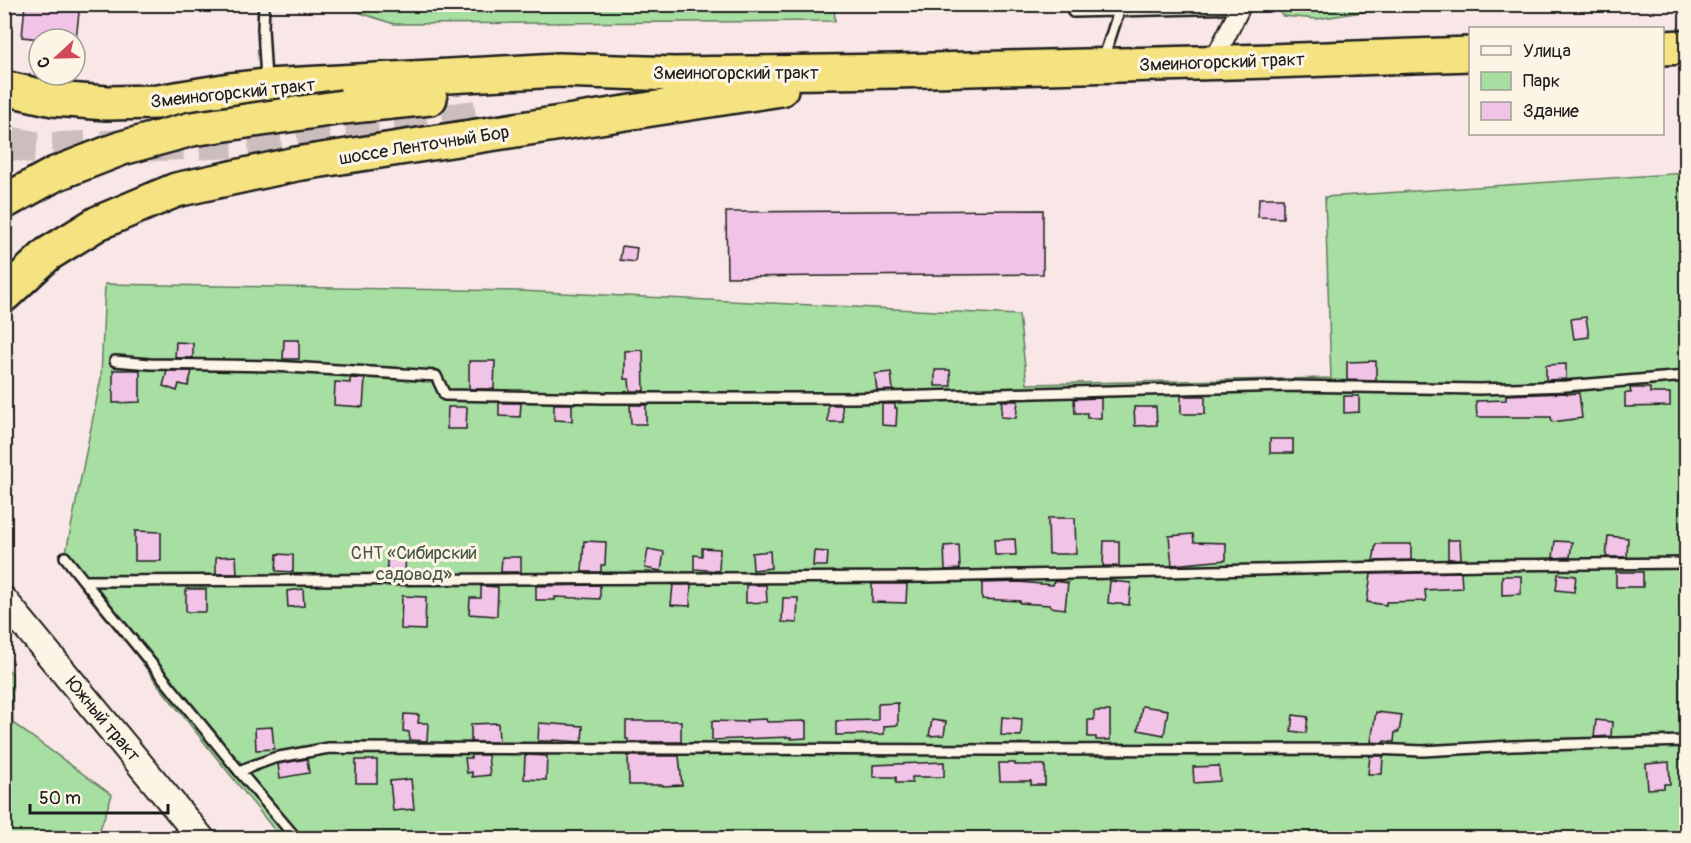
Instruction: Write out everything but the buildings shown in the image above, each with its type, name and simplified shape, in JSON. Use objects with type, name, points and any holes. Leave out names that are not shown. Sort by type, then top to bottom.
[{"type":"highway","points":[[1664,48],[1686,47]]},
{"type":"highway","name":"Змеиногорский тракт","points":[[4,88],[53,99],[158,102],[266,86],[559,70],[674,75],[1101,66],[1469,54]]},
{"type":"highway","name":"шоссе Ленточный Бор","points":[[4,295],[48,254],[98,223],[176,190],[296,164],[753,94],[874,71]]},
{"type":"highway","points":[[4,202],[55,174],[132,145],[192,129],[343,107],[674,75]]},
{"type":"highway","points":[[482,116],[753,94]]},
{"type":"main road","name":"Южный тракт","points":[[4,600],[201,838]]},
{"type":"street","points":[[1213,62],[1241,6]]},
{"type":"lane","points":[[264,4],[266,86]]},
{"type":"lane","points":[[1073,12],[1241,6]]},
{"type":"lane","points":[[1101,66],[1119,11]]},
{"type":"lane","points":[[115,361],[150,364],[273,366],[436,376],[445,395],[605,398],[853,398],[1290,386],[1479,389],[1566,386],[1686,376]]},
{"type":"lane","points":[[65,557],[296,838]]},
{"type":"lane","points":[[84,581],[913,577],[1686,563]]},
{"type":"lane","points":[[240,771],[274,758],[329,748],[1373,749],[1423,751],[1686,741]]},
{"type":"green space","points":[[336,5],[834,5],[835,21],[394,24]]},
{"type":"green space","points":[[1273,5],[1407,5],[1317,19],[1283,16]]},
{"type":"green space","name":"СНТ «Сибирский садовод»","points":[[1686,173],[1686,838],[281,838],[159,686],[65,557],[101,378],[105,284],[520,291],[1019,315],[1027,384],[1331,378],[1325,197]]},
{"type":"green space","points":[[4,664],[12,674],[13,723],[112,795],[97,838],[5,838]]},
{"type":"tunnel","points":[[4,142],[44,149],[277,140],[482,116]]}]
